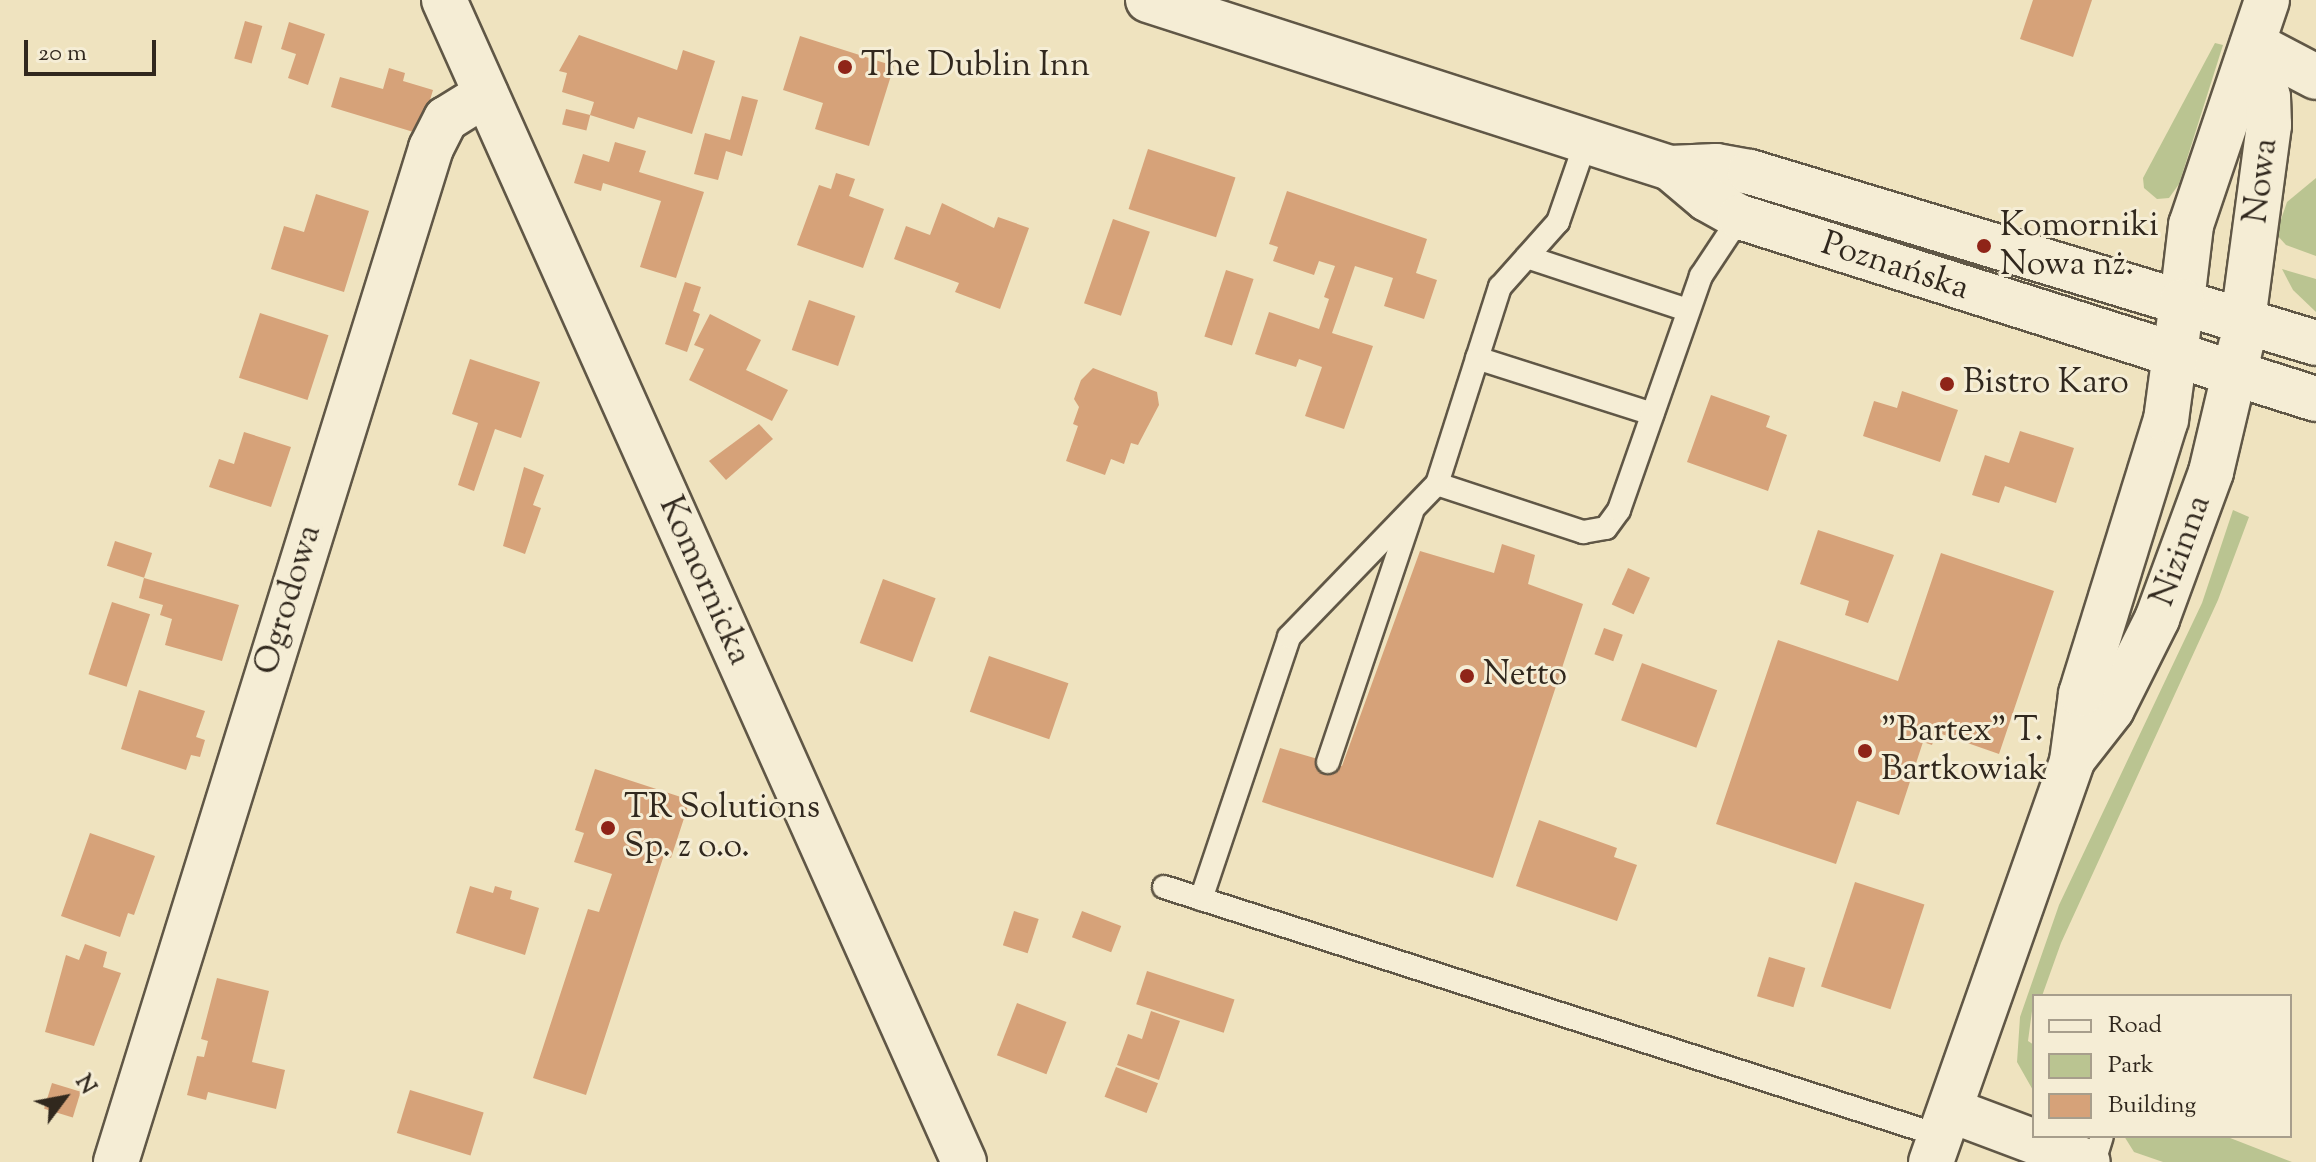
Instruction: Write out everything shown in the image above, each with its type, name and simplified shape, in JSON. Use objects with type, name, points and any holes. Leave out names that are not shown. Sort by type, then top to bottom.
[{"type":"street","name":"Komornicka","points":[[444,0],[964,1162]]},
{"type":"street","name":"Poznańska","points":[[1148,0],[1670,168],[1716,166],[1750,172],[1984,246],[2182,301],[2316,343]]},
{"type":"street","name":"Nowa","points":[[2182,301],[2191,225],[2267,0]]},
{"type":"street","name":"Nowa","points":[[2243,320],[2269,125],[2268,97],[2253,44]]},
{"type":"street","points":[[2253,44],[2316,77]]},
{"type":"street","name":"Ogrodowa","points":[[119,1146],[431,148],[446,119],[486,94]]},
{"type":"street","name":"Poznańska","points":[[1670,168],[1707,199],[1740,217],[2316,399]]},
{"type":"street","name":"Nizinna","points":[[1941,1136],[2072,761],[2081,694],[2157,454],[2178,357],[2182,301]]},
{"type":"street","name":"Nizinna","points":[[2072,761],[2112,709],[2157,619],[2203,499],[2237,376],[2243,320]]},
{"type":"street","points":[[1941,1136],[2088,1162]]},
{"type":"lane","points":[[1201,899],[1289,637],[1437,484],[1500,287],[1558,222],[1586,141]]},
{"type":"lane","points":[[1437,484],[1595,531],[1606,528],[1619,510],[1687,310],[1709,261],[1740,217]]},
{"type":"lane","points":[[1527,257],[1687,310]]},
{"type":"lane","points":[[1477,358],[1652,414]]},
{"type":"lane","points":[[1328,762],[1413,508]]},
{"type":"lane","points":[[1164,887],[1941,1136]]},
{"type":"lane","points":[[2094,1162],[2101,1138]]},
{"type":"green space","points":[[2215,43],[2223,45],[2179,184],[2169,198],[2157,199],[2144,188],[2143,178]]},
{"type":"green space","points":[[2316,178],[2316,256],[2286,245],[2276,234],[2287,202]]},
{"type":"green space","points":[[2282,269],[2316,279],[2316,312],[2293,290]]},
{"type":"green space","points":[[2233,510],[2249,517],[2218,600],[2061,943],[2043,994],[2032,994],[2028,1041],[2032,1044],[2032,1088],[2017,1062],[2020,1017],[2059,905],[2202,603]]},
{"type":"green space","points":[[2125,1138],[2230,1138],[2292,1162],[2163,1162],[2134,1152]]},
{"type":"building","points":[[2033,0],[2092,0],[2073,57],[2020,39]]},
{"type":"building","points":[[245,21],[262,26],[252,63],[234,58]]},
{"type":"building","points":[[289,22],[325,34],[308,85],[288,78],[296,54],[281,49]]},
{"type":"building","points":[[579,35],[677,70],[683,50],[715,61],[692,134],[638,117],[634,129],[590,115],[594,102],[562,92],[567,73],[559,71]]},
{"type":"building","points":[[800,36],[894,66],[869,146],[815,129],[823,103],[783,90]]},
{"type":"building","points":[[389,68],[405,73],[403,81],[433,90],[420,134],[331,107],[340,77],[383,89]]},
{"type":"building","points":[[742,96],[758,100],[742,156],[726,151],[718,180],[694,174],[705,133],[730,140]]},
{"type":"building","points":[[566,109],[590,115],[586,131],[562,125]]},
{"type":"building","points":[[615,142],[646,151],[639,172],[704,192],[676,278],[640,267],[661,201],[603,183],[601,191],[574,183],[583,154],[609,162]]},
{"type":"building","points":[[1148,149],[1235,177],[1216,237],[1129,209]]},
{"type":"building","points":[[836,173],[855,179],[849,196],[884,209],[863,268],[797,245],[819,185],[831,189]]},
{"type":"building","points":[[1287,191],[1427,239],[1416,273],[1437,280],[1424,319],[1384,306],[1393,278],[1355,266],[1332,333],[1373,346],[1344,429],[1305,416],[1322,367],[1299,359],[1296,367],[1255,354],[1269,312],[1319,329],[1329,299],[1324,297],[1335,266],[1319,261],[1314,275],[1273,261],[1278,247],[1269,244]]},
{"type":"building","points":[[316,194],[369,211],[344,292],[271,269],[284,226],[304,232]]},
{"type":"building","points":[[942,203],[994,228],[998,217],[1029,228],[1000,309],[955,292],[959,283],[894,259],[906,226],[930,235]]},
{"type":"building","points":[[1113,219],[1150,232],[1121,316],[1084,303]]},
{"type":"building","points":[[1226,270],[1254,279],[1232,346],[1204,337]]},
{"type":"building","points":[[685,282],[701,287],[693,311],[700,314],[687,352],[665,344]]},
{"type":"building","points":[[809,300],[855,316],[838,366],[792,350]]},
{"type":"building","points":[[260,313],[328,335],[307,400],[239,378]]},
{"type":"building","points":[[710,314],[761,340],[746,370],[788,390],[772,421],[689,380],[704,349],[694,345]]},
{"type":"building","points":[[470,359],[540,382],[521,438],[495,429],[474,491],[458,485],[478,423],[452,414]]},
{"type":"building","points":[[1093,368],[1157,392],[1159,405],[1138,445],[1131,443],[1124,464],[1111,459],[1105,475],[1066,461],[1078,426],[1073,424],[1079,407],[1074,399],[1081,380]]},
{"type":"building","points":[[1902,391],[1958,410],[1940,462],[1863,436],[1874,401],[1897,408]]},
{"type":"building","points":[[1711,395],[1770,416],[1766,427],[1787,435],[1768,491],[1687,462]]},
{"type":"building","points":[[759,424],[773,439],[726,480],[709,461]]},
{"type":"building","points":[[2020,431],[2074,448],[2056,503],[2005,486],[1999,503],[1972,495],[1985,455],[2009,463]]},
{"type":"building","points":[[244,432],[291,447],[271,507],[209,487],[219,459],[234,464]]},
{"type":"building","points":[[524,467],[544,475],[533,505],[541,508],[525,554],[503,546]]},
{"type":"building","points":[[1818,530],[1894,555],[1868,623],[1845,615],[1849,601],[1800,584]]},
{"type":"building","points":[[115,541],[152,553],[144,578],[107,566]]},
{"type":"building","name":"Netto","points":[[1502,544],[1535,555],[1528,584],[1583,604],[1493,878],[1262,802],[1280,748],[1342,766],[1420,551],[1494,573]]},
{"type":"building","points":[[1941,553],[2054,591],[1999,754],[1936,732],[1932,745],[1923,742],[1899,815],[1857,801],[1836,864],[1716,824],[1778,640],[1898,681]]},
{"type":"building","points":[[1628,568],[1650,578],[1634,614],[1612,605]]},
{"type":"building","points":[[144,578],[239,605],[222,661],[165,645],[172,619],[160,615],[163,605],[139,598]]},
{"type":"building","points":[[883,579],[936,598],[912,662],[860,643]]},
{"type":"building","points":[[112,602],[150,614],[127,687],[89,674]]},
{"type":"building","points":[[1604,628],[1623,635],[1613,661],[1594,654]]},
{"type":"building","points":[[989,656],[1068,683],[1049,739],[970,712]]},
{"type":"building","points":[[1642,663],[1717,690],[1696,748],[1621,720]]},
{"type":"building","points":[[139,690],[205,711],[196,737],[205,740],[200,757],[191,755],[186,770],[121,749]]},
{"type":"building","points":[[595,769],[690,800],[671,858],[664,855],[586,1095],[533,1078],[588,909],[599,912],[612,874],[574,862],[584,833],[575,830]]},
{"type":"building","points":[[1539,820],[1617,848],[1614,857],[1637,865],[1617,921],[1516,886]]},
{"type":"building","points":[[90,833],[155,856],[134,915],[128,913],[120,937],[61,916]]},
{"type":"building","points":[[1855,882],[1924,905],[1890,1009],[1821,987]]},
{"type":"building","points":[[470,886],[493,893],[495,886],[512,891],[510,899],[539,908],[525,955],[456,933]]},
{"type":"building","points":[[1014,911],[1039,919],[1028,953],[1003,945]]},
{"type":"building","points":[[1082,911],[1121,926],[1111,952],[1072,937]]},
{"type":"building","points":[[85,944],[107,952],[103,967],[121,973],[94,1046],[45,1032],[66,955],[79,960]]},
{"type":"building","points":[[1769,957],[1805,968],[1793,1007],[1757,996]]},
{"type":"building","points":[[1147,971],[1234,999],[1224,1033],[1136,1004]]},
{"type":"building","points":[[217,978],[269,991],[252,1062],[285,1070],[276,1109],[208,1092],[206,1100],[187,1095],[197,1056],[204,1057],[208,1041],[201,1039]]},
{"type":"building","points":[[1017,1003],[1066,1022],[1046,1074],[997,1055]]},
{"type":"building","points":[[1151,1011],[1180,1021],[1159,1080],[1117,1065],[1128,1034],[1142,1039]]},
{"type":"building","points":[[1116,1067],[1158,1083],[1147,1113],[1105,1097]]},
{"type":"building","points":[[52,1083],[81,1092],[73,1118],[44,1109]]},
{"type":"building","points":[[410,1090],[484,1113],[470,1156],[397,1133]]},
{"type":"place","name":"The Dublin Inn","points":[[845,67]]},
{"type":"place","name":"Komorniki Nowa nż.","points":[[1984,246]]},
{"type":"place","name":"Bistro Karo","points":[[1947,384]]},
{"type":"place","name":"Netto","points":[[1467,676]]},
{"type":"place","name":"\"Bartex\" T. Bartkowiak","points":[[1865,751]]},
{"type":"place","name":"TR Solutions Sp. z o.o.","points":[[608,828]]}]
